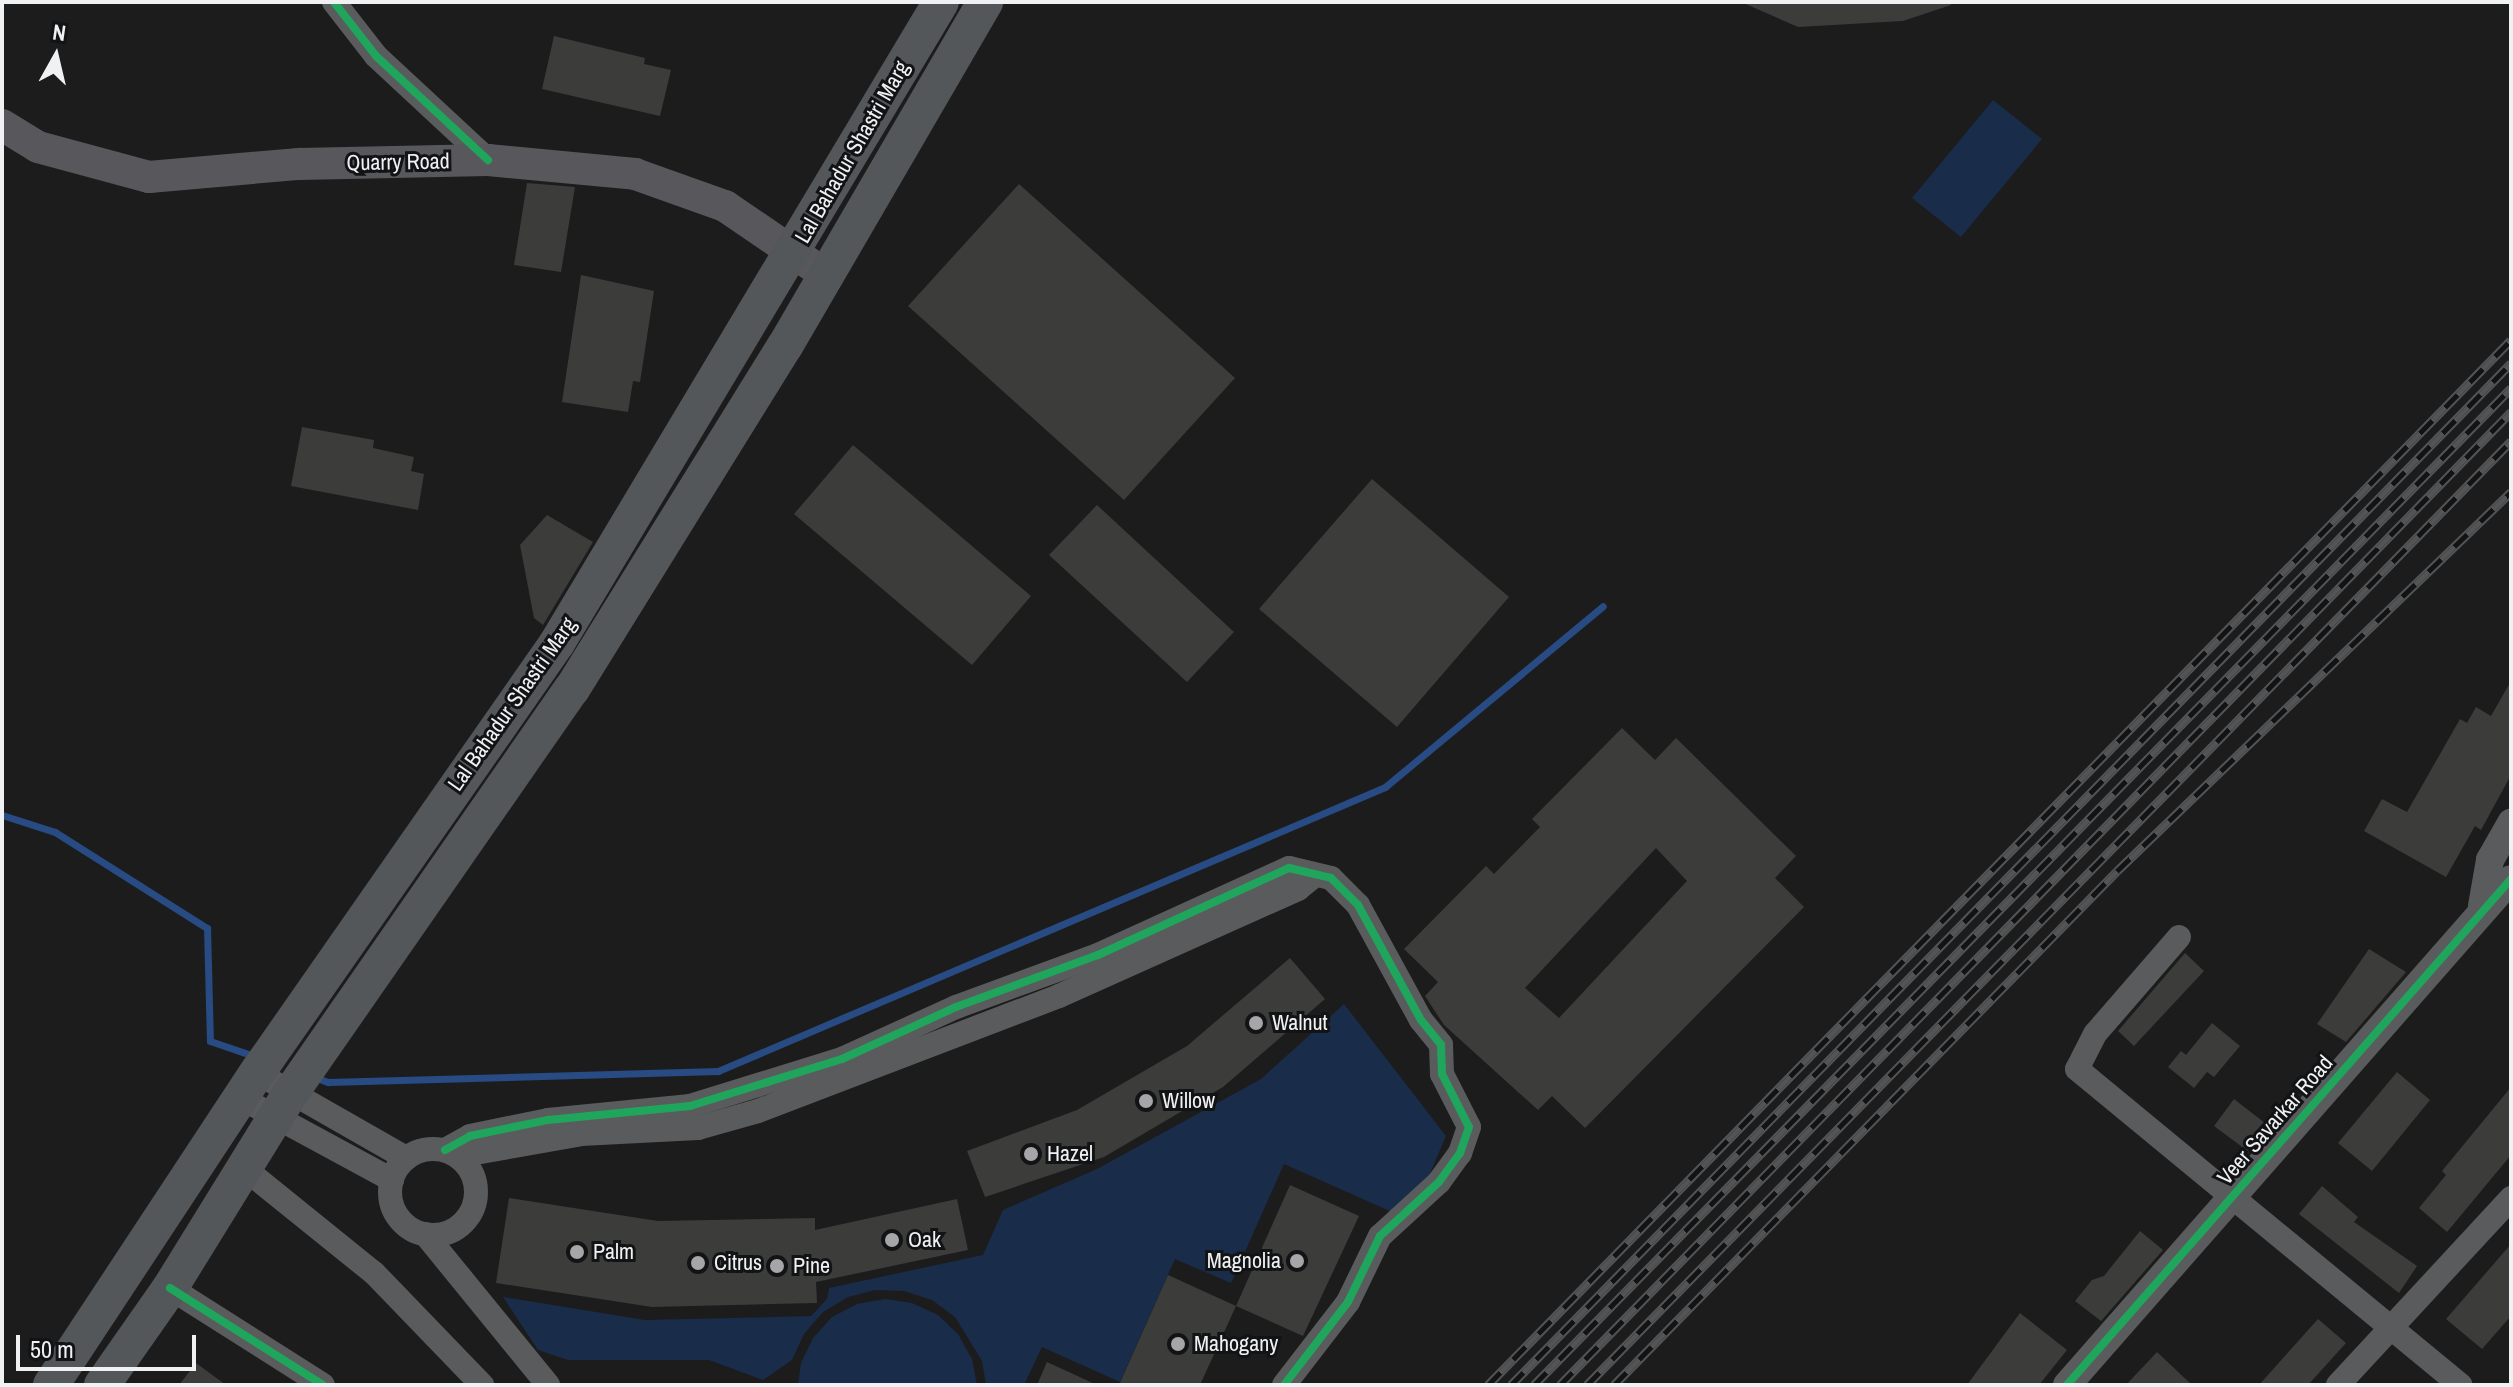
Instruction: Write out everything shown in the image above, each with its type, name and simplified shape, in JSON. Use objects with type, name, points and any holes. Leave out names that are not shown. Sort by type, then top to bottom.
[{"type":"main road","name":"Lal Bahadur Shastri Marg","points":[[51,1385],[257,1073],[557,643],[941,2]]},
{"type":"main road","name":"Lal Bahadur Shastri Marg","points":[[102,1385],[170,1288],[294,1090],[572,689],[826,275],[985,2]]},
{"type":"main road","name":"Quarry Road","points":[[2,125],[38,147],[149,177],[299,164],[488,160],[635,174],[725,206],[794,250],[826,275]]},
{"type":"street","points":[[334,2],[376,56],[488,160]]},
{"type":"street","points":[[2482,906],[2490,860],[2511,823]]},
{"type":"street","points":[[451,1153],[470,1136],[548,1120],[690,1106],[842,1059],[956,1007],[1082,973],[1289,868],[1331,878],[1358,905],[1421,1020],[1441,1045],[1442,1074],[1469,1127],[1460,1153],[1439,1182],[1380,1236],[1348,1302],[1284,1385]]},
{"type":"street","name":"Veer Savarkar Road","points":[[2067,1385],[2482,906],[2511,879]]},
{"type":"street","points":[[2179,937],[2095,1034],[2077,1069],[2460,1385]]},
{"type":"street","points":[[257,1073],[294,1090],[406,1158]]},
{"type":"street","points":[[294,1090],[392,1180]]},
{"type":"street","points":[[425,1234],[453,1230],[473,1209],[475,1180],[451,1153],[431,1148],[406,1158],[392,1180],[390,1194],[400,1218],[425,1234],[548,1385]]},
{"type":"street","points":[[245,1169],[374,1273],[482,1385]]},
{"type":"street","points":[[2338,1385],[2511,1198]]},
{"type":"street","points":[[170,1288],[323,1385]]},
{"type":"shaded area","points":[[1993,100],[2042,139],[1961,237],[1912,198]]},
{"type":"shaded area","points":[[1344,1004],[1446,1136],[1410,1220],[1284,1164],[1231,1283],[1175,1259],[1120,1382],[1042,1347],[1024,1385],[986,1385],[982,1361],[955,1317],[932,1300],[904,1291],[875,1290],[848,1297],[823,1312],[804,1334],[792,1360],[763,1380],[709,1360],[568,1360],[538,1350],[503,1297],[645,1320],[811,1316],[827,1299],[829,1288],[983,1255],[1003,1210],[1097,1169],[1261,1079]]},
{"type":"shaded area","points":[[885,1299],[912,1303],[938,1315],[958,1334],[972,1359],[977,1385],[798,1385],[801,1363],[813,1338],[832,1317],[857,1304]]},
{"type":"building","points":[[1741,2],[1950,2],[1951,5],[1903,21],[1798,27]]},
{"type":"building","points":[[554,36],[645,58],[644,64],[671,70],[660,116],[542,89]]},
{"type":"building","points":[[527,183],[575,187],[561,272],[514,265]]},
{"type":"building","points":[[1019,184],[1235,378],[1124,500],[908,306]]},
{"type":"building","points":[[581,275],[654,291],[640,382],[633,381],[628,412],[562,402]]},
{"type":"building","points":[[302,427],[374,440],[373,448],[414,457],[411,471],[424,474],[418,510],[291,486]]},
{"type":"building","points":[[853,445],[1031,596],[972,665],[794,514]]},
{"type":"building","points":[[1372,479],[1509,597],[1397,727],[1259,609]]},
{"type":"building","points":[[1097,505],[1234,632],[1187,682],[1049,555]]},
{"type":"building","points":[[547,515],[593,542],[543,625],[534,618],[520,545]]},
{"type":"building","points":[[2511,681],[2511,775],[2481,830],[2475,826],[2446,877],[2364,831],[2382,799],[2407,812],[2460,719],[2467,723],[2476,707],[2491,716]]},
{"type":"building","points":[[1622,728],[1655,760],[1676,738],[1796,856],[1775,878],[1804,907],[1585,1128],[1552,1096],[1538,1110],[1444,1025],[1425,996],[1438,982],[1404,949],[1486,866],[1494,874],[1540,827],[1532,819]],"holes":[[[1656,848],[1687,881],[1559,1018],[1525,988]]]},
{"type":"building","points":[[2369,949],[2406,972],[2346,1042],[2317,1024]]},
{"type":"building","points":[[2185,953],[2204,971],[2134,1046],[2118,1031]]},
{"type":"building","points":[[1290,958],[1325,999],[1223,1087],[1104,1157],[985,1197],[967,1151],[1077,1110],[1187,1046]]},
{"type":"building","points":[[2212,1023],[2240,1046],[2214,1077],[2207,1072],[2194,1088],[2168,1067],[2181,1051],[2186,1055]]},
{"type":"building","points":[[2397,1072],[2430,1100],[2372,1171],[2338,1143]]},
{"type":"building","points":[[2511,1087],[2511,1155],[2447,1232],[2419,1208],[2446,1175],[2442,1171]]},
{"type":"building","points":[[2234,1099],[2270,1127],[2249,1152],[2214,1126]]},
{"type":"building","name":"Magnolia","points":[[1290,1185],[1359,1216],[1303,1336],[1236,1306]]},
{"type":"building","points":[[2322,1186],[2358,1217],[2354,1222],[2417,1266],[2399,1293],[2299,1214]]},
{"type":"building","points":[[509,1198],[658,1221],[815,1218],[815,1230],[957,1199],[968,1250],[816,1282],[817,1303],[652,1307],[496,1283]]},
{"type":"building","points":[[2140,1231],[2163,1250],[2101,1321],[2075,1301],[2092,1280],[2104,1276]]},
{"type":"building","points":[[2511,1244],[2511,1316],[2482,1349],[2446,1319]]},
{"type":"building","name":"Mahogany","points":[[1168,1275],[1236,1306],[1200,1385],[1119,1385]]},
{"type":"building","points":[[2020,1313],[2067,1350],[2039,1385],[1967,1385]]},
{"type":"building","points":[[2318,1319],[2346,1343],[2308,1385],[2259,1385]]},
{"type":"building","points":[[2157,1352],[2192,1385],[2126,1385]]},
{"type":"building","points":[[1047,1362],[1097,1385],[1037,1385]]},
{"type":"building","points":[[196,1363],[226,1385],[179,1385]]},
{"type":"waterway","points":[[314,1077],[328,1082],[718,1071],[1385,787],[1603,606]]},
{"type":"waterway","points":[[2,815],[55,832],[207,928],[210,1041],[257,1057]]},
{"type":"railway","points":[[1488,1385],[2511,340]]},
{"type":"railway","points":[[1511,1385],[2511,363]]},
{"type":"railway","points":[[1534,1385],[2511,388]]},
{"type":"railway","points":[[1560,1385],[2511,412]]},
{"type":"railway","points":[[1587,1385],[2511,441]]},
{"type":"railway","points":[[1614,1385],[2117,871],[2511,492]]},
{"type":"cycle path","points":[[334,2],[376,56],[488,160]]},
{"type":"cycle path","points":[[445,1150],[470,1136],[548,1120],[690,1106],[842,1059],[956,1007],[1098,955],[1289,868],[1331,878],[1358,905],[1421,1020],[1441,1045],[1442,1074],[1469,1127],[1460,1153],[1439,1182],[1380,1236],[1348,1302],[1284,1385]]},
{"type":"cycle path","points":[[2067,1385],[2511,879]]},
{"type":"cycle path","points":[[170,1288],[323,1385]]},
{"type":"place","name":"Walnut","points":[[1256,1023]]},
{"type":"place","name":"Willow","points":[[1146,1101]]},
{"type":"place","name":"Hazel","points":[[1031,1154]]},
{"type":"place","name":"Oak","points":[[892,1240]]},
{"type":"place","name":"Palm","points":[[577,1252]]},
{"type":"place","name":"Magnolia","points":[[1297,1261]]},
{"type":"place","name":"Citrus","points":[[698,1263]]},
{"type":"place","name":"Pine","points":[[777,1266]]},
{"type":"place","name":"Mahogany","points":[[1178,1344]]}]
